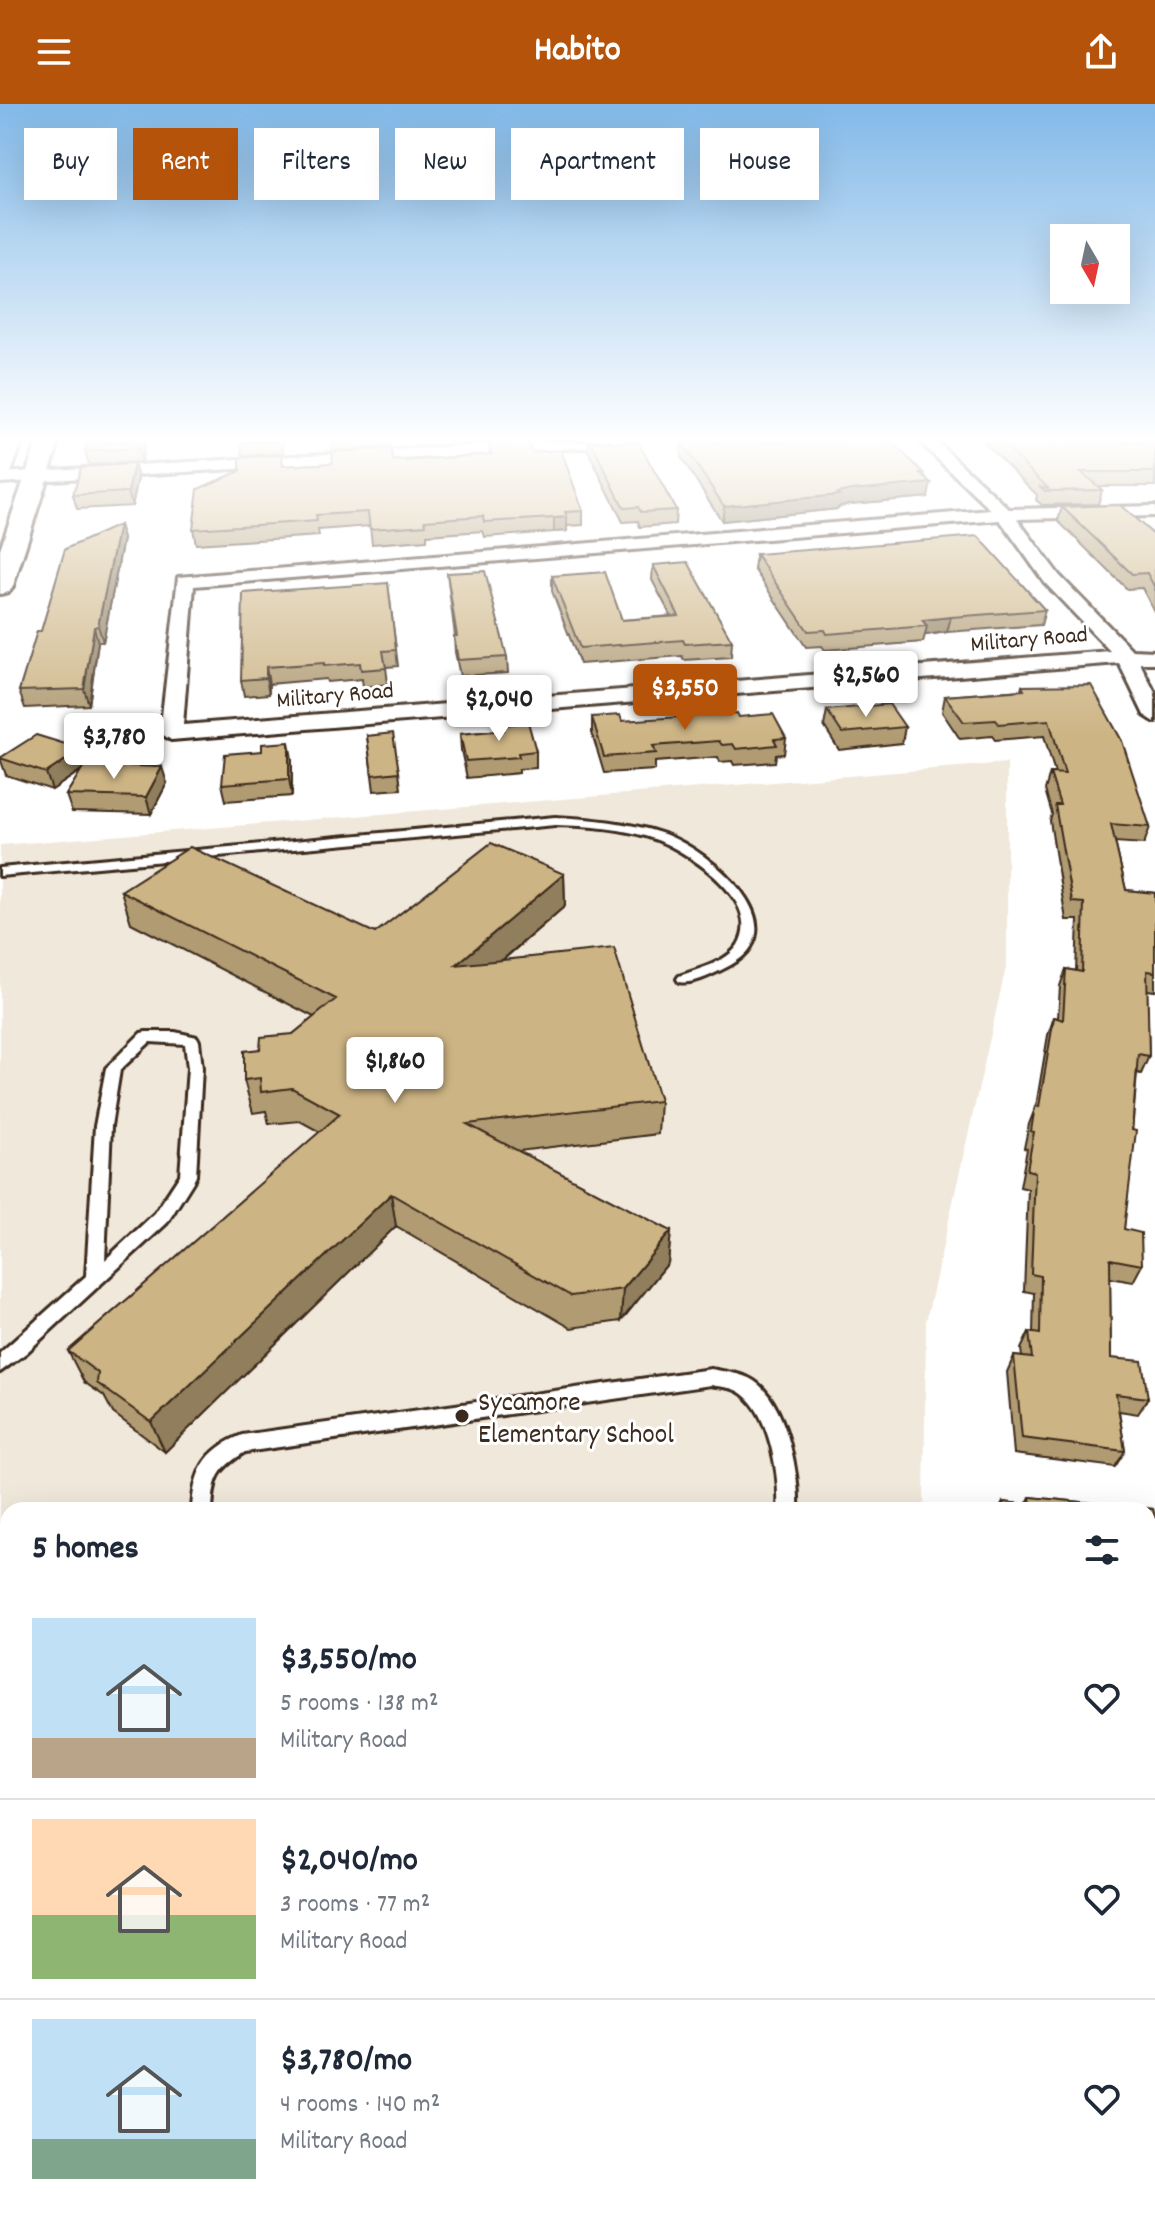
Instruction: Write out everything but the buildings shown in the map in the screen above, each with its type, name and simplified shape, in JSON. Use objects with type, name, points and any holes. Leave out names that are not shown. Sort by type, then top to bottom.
[{"type":"street","points":[[0,586],[15,540]]},
{"type":"street","name":"Military Road","points":[[681,540],[185,581],[171,733],[1126,656],[1155,657]]},
{"type":"street","points":[[1024,540],[1052,579],[1126,656],[1155,715]]},
{"type":"lane","points":[[0,872],[555,821],[598,822],[634,829],[690,849],[717,870],[744,907],[749,923],[746,943],[728,962],[684,979]]},
{"type":"lane","points":[[0,1364],[95,1279],[161,1218],[188,1176],[195,1068],[192,1041],[175,1037],[146,1037],[113,1068],[103,1126],[95,1279]]},
{"type":"lane","points":[[202,1502],[203,1481],[214,1460],[242,1444],[711,1377],[748,1387],[769,1414],[784,1461],[790,1502]]},
{"type":"shaded area","name":"Sycamore Elementary School","points":[[1007,763],[1007,963],[926,1321],[924,1502],[0,1502],[0,845]]},
{"type":"place","name":"Sycamore Elementary School","points":[[462,1416]]}]
